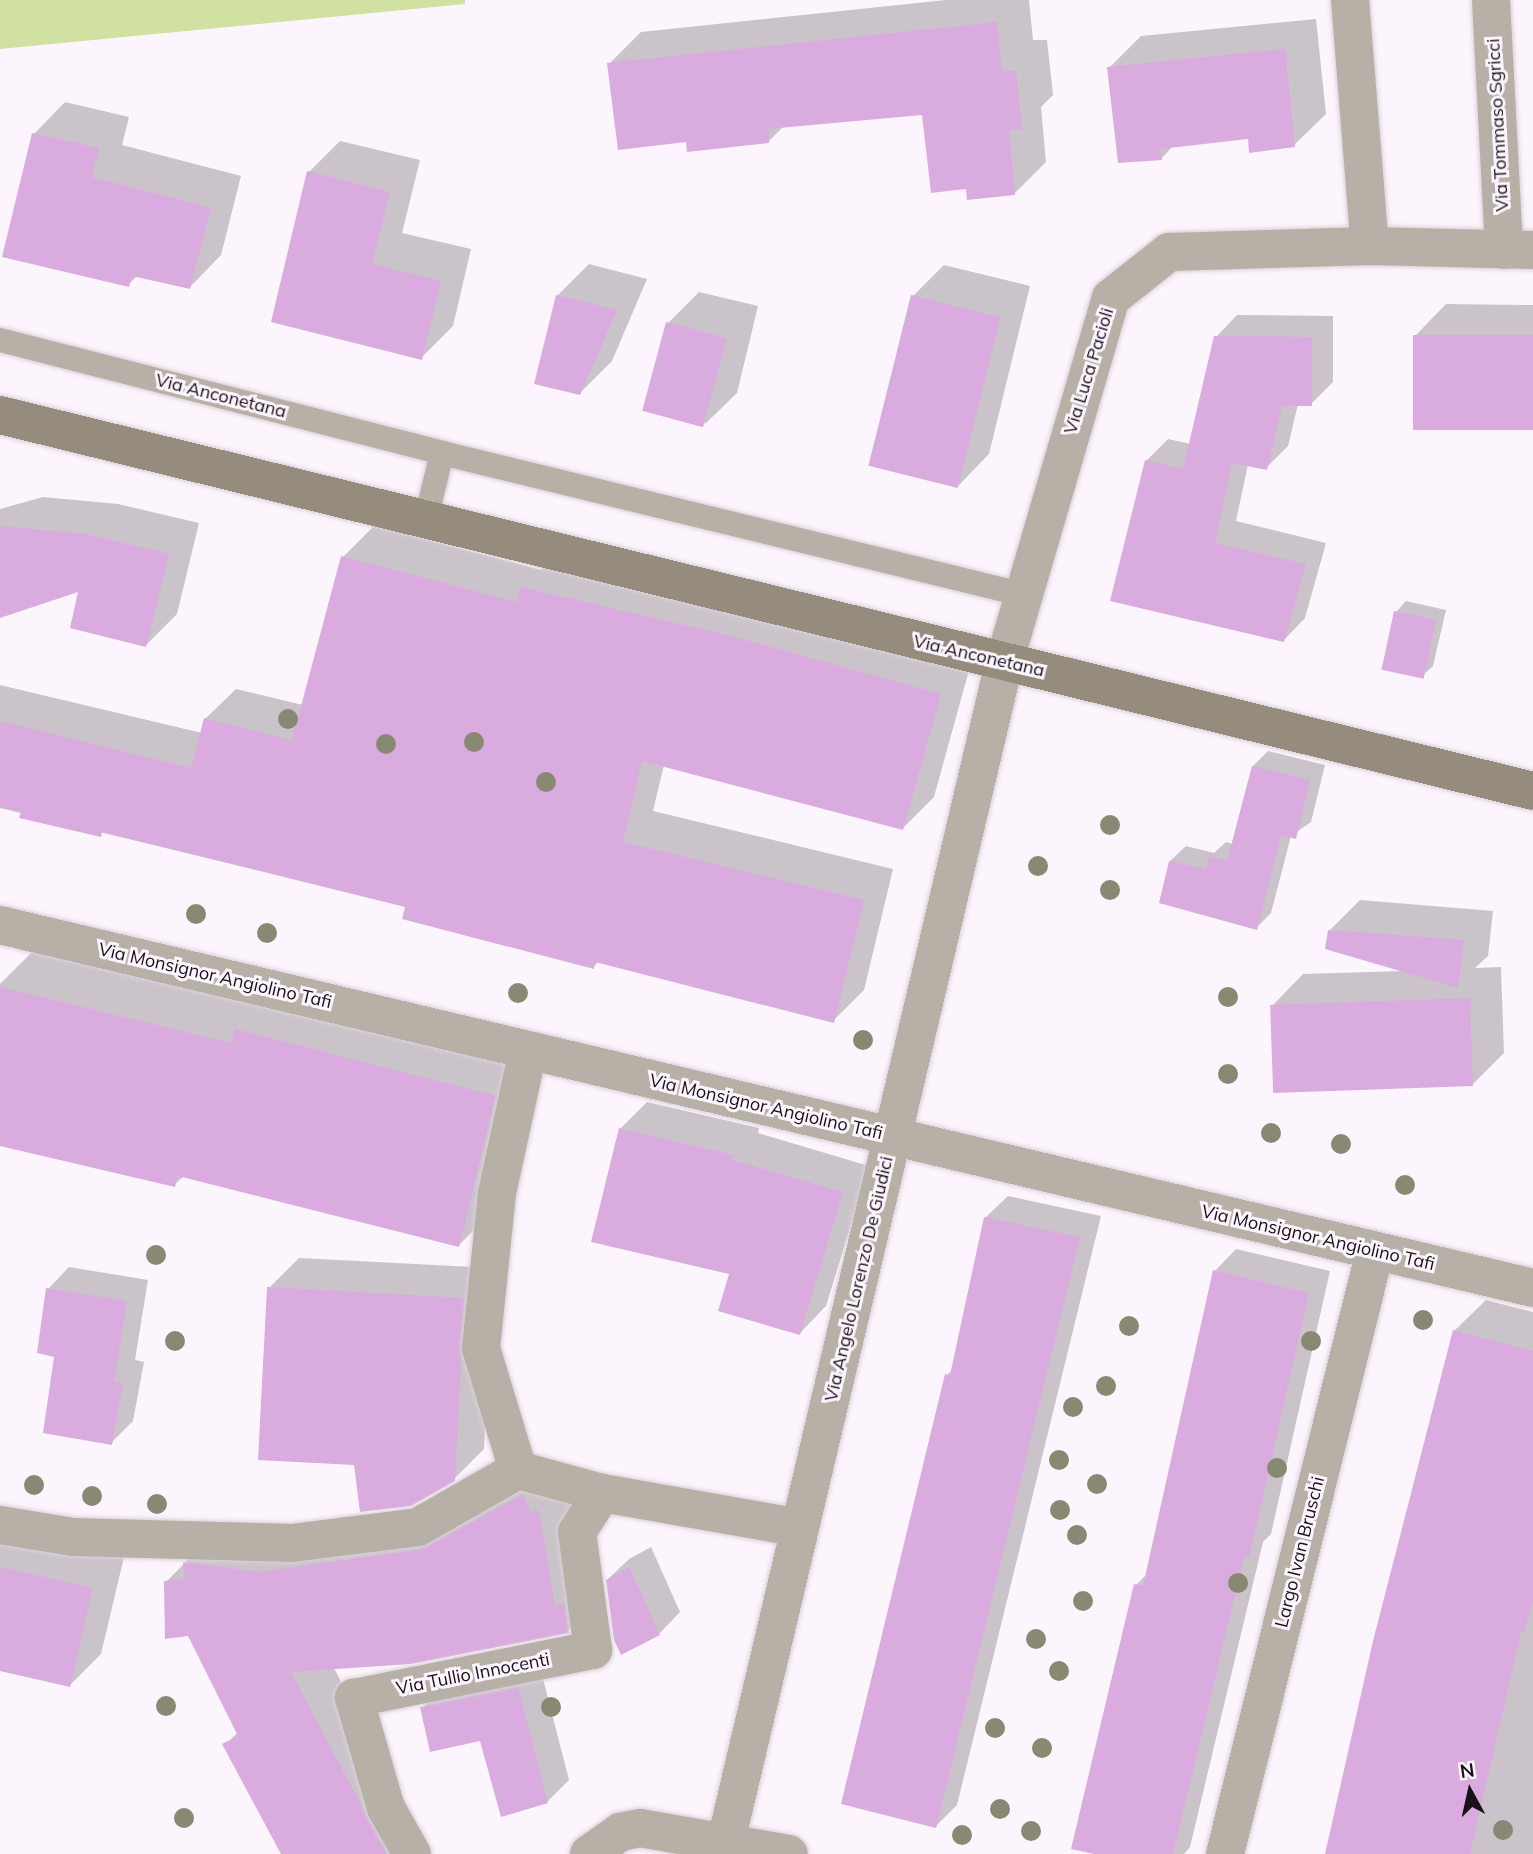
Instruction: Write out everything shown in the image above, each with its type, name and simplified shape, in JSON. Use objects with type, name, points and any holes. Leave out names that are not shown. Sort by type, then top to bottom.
[{"type":"main road","name":"Via Anconetana","points":[[0,415],[1533,791]]},
{"type":"main road","points":[[0,439],[49,427]]},
{"type":"street","points":[[1350,0],[1370,246]]},
{"type":"street","name":"Via Tommaso Sgricci","points":[[1491,0],[1518,250]]},
{"type":"street","name":"Via Luca Pacioli","points":[[1004,663],[1021,594],[1111,298],[1169,252],[1370,246],[1518,250]]},
{"type":"street","name":"Via Angelo Lorenzo De Giudici","points":[[725,1847],[1004,663]]},
{"type":"street","name":"Via Monsignor Angiolino Tafi","points":[[0,925],[1533,1288]]},
{"type":"street","points":[[518,1470],[481,1348],[497,1193],[528,1051]]},
{"type":"street","name":"Largo Ivan Bruschi","points":[[1225,1854],[1375,1251]]},
{"type":"street","points":[[0,1525],[73,1537],[292,1543],[418,1527],[518,1470],[602,1493],[800,1528]]},
{"type":"street","name":"Via Tullio Innocenti","points":[[412,1854],[386,1808],[354,1698],[593,1650],[577,1532],[602,1493]]},
{"type":"street","points":[[589,1854],[620,1832],[640,1828],[725,1847],[789,1854]]},
{"type":"lane","name":"Via Anconetana","points":[[0,340],[442,453],[1021,594]]},
{"type":"lane","points":[[426,519],[442,453]]},
{"type":"green space","points":[[0,0],[465,0],[465,4],[0,49]]},
{"type":"building","points":[[997,22],[1002,71],[1016,71],[1022,129],[1009,130],[1015,195],[967,200],[966,189],[931,193],[922,115],[768,129],[769,143],[687,152],[686,142],[618,150],[607,63]]},
{"type":"building","points":[[1285,49],[1295,147],[1249,153],[1248,139],[1160,149],[1162,160],[1118,163],[1107,67]]},
{"type":"building","points":[[32,133],[99,148],[92,177],[211,208],[190,289],[132,276],[129,287],[2,257]]},
{"type":"building","points":[[307,171],[390,192],[372,264],[441,281],[422,360],[271,322]]},
{"type":"building","points":[[556,295],[617,310],[580,395],[534,384]]},
{"type":"building","points":[[911,295],[1000,317],[958,488],[868,466]]},
{"type":"building","points":[[666,322],[727,338],[703,427],[642,411]]},
{"type":"building","points":[[1413,335],[1533,335],[1533,430],[1413,430]]},
{"type":"building","points":[[1214,336],[1312,337],[1312,406],[1282,406],[1267,470],[1232,463],[1215,543],[1306,564],[1284,642],[1110,601],[1145,460],[1183,469]]},
{"type":"building","points":[[0,526],[86,534],[169,554],[146,647],[70,628],[78,592],[0,618]]},
{"type":"building","points":[[341,556],[517,602],[521,587],[735,637],[941,694],[903,830],[642,761],[623,842],[864,900],[834,1023],[595,962],[594,969],[402,919],[405,907],[102,832],[101,837],[19,818],[21,812],[0,807],[0,721],[191,768],[204,718],[292,740]]},
{"type":"building","points":[[1394,611],[1436,620],[1424,679],[1382,670]]},
{"type":"building","points":[[1252,766],[1310,780],[1296,839],[1281,835],[1257,930],[1159,903],[1169,861],[1206,869],[1209,856],[1227,861]]},
{"type":"building","points":[[1328,930],[1464,940],[1458,988],[1325,949]]},
{"type":"building","points":[[0,987],[231,1043],[235,1029],[496,1096],[459,1247],[178,1176],[175,1187],[0,1146]]},
{"type":"building","points":[[1470,998],[1473,1086],[1273,1093],[1270,1005]]},
{"type":"building","points":[[619,1128],[733,1155],[732,1160],[843,1192],[800,1335],[718,1311],[729,1274],[591,1242]]},
{"type":"building","points":[[984,1217],[1080,1237],[936,1828],[841,1804],[945,1374],[950,1375]]},
{"type":"building","points":[[1213,1270],[1309,1293],[1249,1558],[1244,1557],[1173,1854],[1094,1854],[1071,1849],[1134,1584],[1143,1586]]},
{"type":"building","points":[[267,1287],[464,1298],[455,1481],[411,1506],[360,1512],[354,1465],[258,1460]]},
{"type":"building","points":[[46,1288],[127,1301],[114,1382],[123,1383],[112,1445],[43,1433],[54,1357],[37,1353]]},
{"type":"building","points":[[1453,1330],[1533,1351],[1533,1599],[1524,1633],[1521,1632],[1470,1854],[1325,1854],[1373,1641]]},
{"type":"building","points":[[523,1494],[530,1512],[539,1510],[555,1607],[564,1602],[569,1633],[411,1664],[291,1672],[387,1854],[281,1854],[222,1744],[238,1736],[188,1636],[165,1639],[164,1581],[185,1579],[183,1562],[259,1572],[421,1549]]},
{"type":"building","points":[[0,1567],[93,1588],[70,1687],[0,1671]]},
{"type":"building","points":[[629,1567],[660,1635],[621,1655],[614,1640],[606,1580]]},
{"type":"building","points":[[518,1687],[548,1803],[501,1817],[480,1741],[430,1752],[420,1707]]}]
